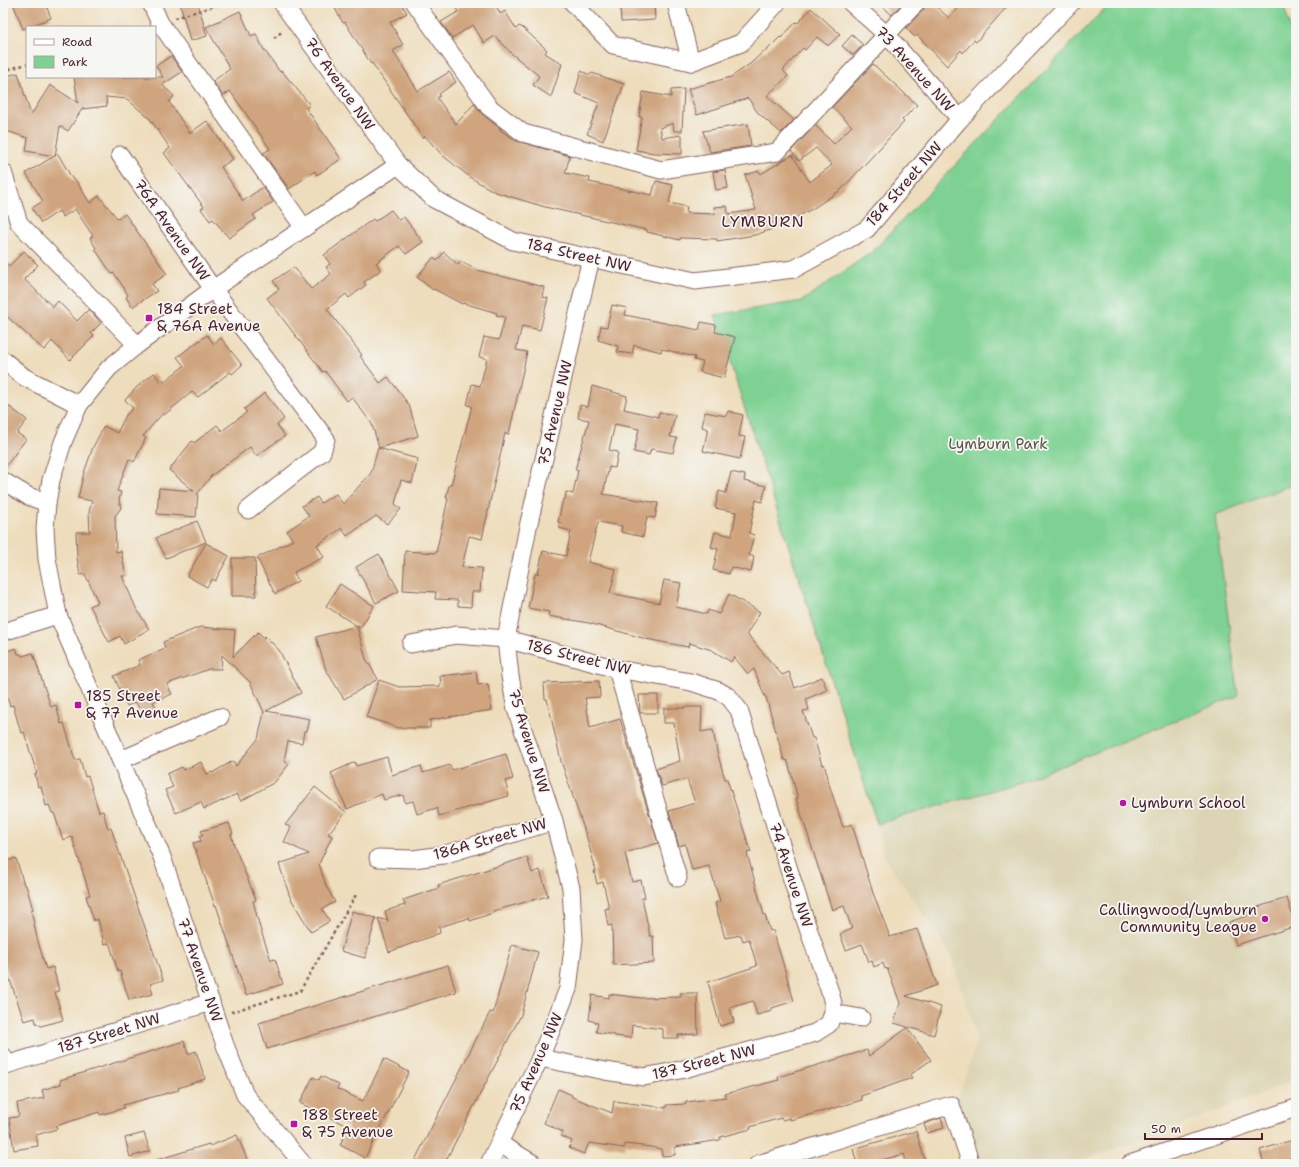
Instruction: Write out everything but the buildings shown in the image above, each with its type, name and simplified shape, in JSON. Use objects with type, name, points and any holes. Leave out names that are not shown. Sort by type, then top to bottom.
[{"type":"street","points":[[151,3],[160,23],[304,228]]},
{"type":"street","name":"76 Avenue NW","points":[[282,3],[398,165]]},
{"type":"street","points":[[415,3],[489,107],[523,133],[661,170],[776,152],[916,3]]},
{"type":"street","points":[[573,3],[613,45],[691,62],[741,43],[777,3]]},
{"type":"street","points":[[676,3],[691,62]]},
{"type":"street","name":"73 Avenue NW","points":[[851,3],[887,35],[960,119]]},
{"type":"street","name":"184 Street NW","points":[[398,165],[434,199],[513,240],[695,281],[794,269],[867,229],[960,119],[1071,3]]},
{"type":"street","name":"76A Avenue NW","points":[[120,155],[213,289],[326,439],[322,452],[248,510]]},
{"type":"street","points":[[3,360],[24,377],[79,405],[109,368],[137,345],[213,289],[398,165]]},
{"type":"street","points":[[3,172],[19,223],[137,345]]},
{"type":"street","name":"75 Avenue NW","points":[[489,1164],[500,1144],[540,1058],[568,989],[574,940],[571,888],[554,821],[516,709],[510,676],[506,638],[528,527],[591,258]]},
{"type":"street","name":"77 Avenue NW","points":[[79,405],[63,442],[51,480],[47,503],[45,529],[47,559],[58,615],[162,857],[225,1045],[245,1095],[303,1164]]},
{"type":"street","points":[[3,481],[28,496],[47,503]]},
{"type":"street","points":[[3,632],[58,615]]},
{"type":"street","name":"186 Street NW","points":[[411,644],[456,635],[506,638],[618,669],[691,682],[719,691],[729,697],[739,710]]},
{"type":"street","points":[[618,669],[678,878]]},
{"type":"street","name":"74 Avenue NW","points":[[739,710],[799,901],[829,989],[833,1003],[833,1013]]},
{"type":"street","points":[[121,760],[220,717]]},
{"type":"street","name":"186A Street NW","points":[[378,858],[413,859],[443,855],[554,821]]},
{"type":"street","name":"187 Street NW","points":[[5,1060],[211,1002]]},
{"type":"street","points":[[833,1013],[861,1018]]},
{"type":"street","name":"187 Street NW","points":[[540,1058],[644,1077],[680,1070],[815,1033],[829,1024],[833,1013]]},
{"type":"street","points":[[758,1164],[951,1105],[971,1164]]},
{"type":"street","points":[[1130,1164],[1160,1160],[1296,1108]]},
{"type":"street","points":[[500,1144],[534,1164]]},
{"type":"path","points":[[160,23],[224,3]]},
{"type":"path","points":[[3,71],[26,64]]},
{"type":"path","points":[[230,1013],[300,991],[357,893]]},
{"type":"shaded area","name":"Lymburn School","points":[[1296,483],[1296,1080],[1157,1134],[1069,1164],[979,1164],[958,1099],[977,1039],[950,952],[883,856],[877,824],[1021,782],[1238,696],[1215,515]]},
{"type":"green space","name":"Lymburn Park","points":[[1110,3],[1283,3],[1296,46],[1296,483],[1215,515],[1238,696],[1021,782],[877,824],[715,315],[802,301],[873,251]]},
{"type":"place","name":"184 Street & 76A Avenue","points":[[149,318]]},
{"type":"place","name":"185 Street & 77 Avenue","points":[[78,705]]},
{"type":"place","name":"Lymburn School","points":[[1123,803]]},
{"type":"place","name":"Callingwood/Lymburn Community League","points":[[1265,919]]},
{"type":"place","name":"188 Street & 75 Avenue","points":[[294,1124]]},
{"type":"district","name":"LYMBURN","points":[[763,221]]}]
